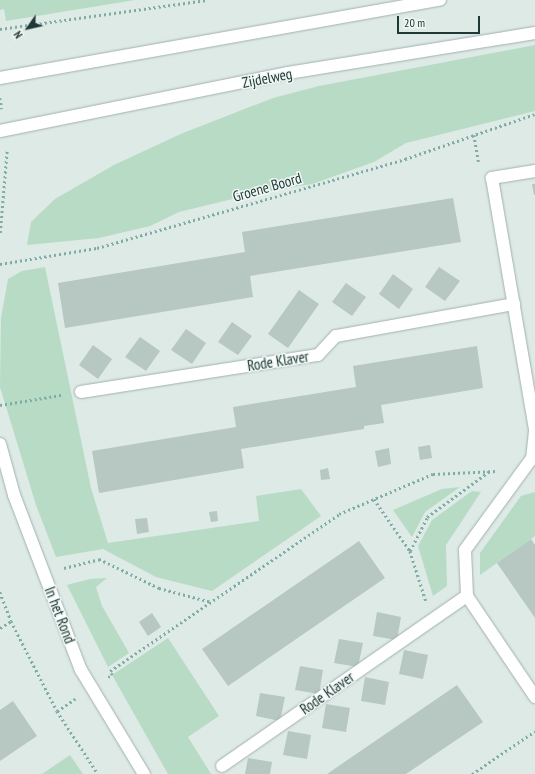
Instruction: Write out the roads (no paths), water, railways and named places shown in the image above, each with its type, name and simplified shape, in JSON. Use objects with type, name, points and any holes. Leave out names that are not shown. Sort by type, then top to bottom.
[{"type":"street","points":[[0,78],[440,0]]},
{"type":"street","name":"Zijdelweg","points":[[2,131],[288,74],[535,33]]},
{"type":"street","points":[[535,171],[492,178],[535,430],[532,458],[465,550],[467,596],[535,697]]},
{"type":"street","name":"Rode Klaver","points":[[81,392],[318,355],[336,336],[514,304]]},
{"type":"street","name":"In het Rond","points":[[0,444],[14,495],[81,670],[144,774]]},
{"type":"street","name":"Rode Klaver","points":[[222,766],[467,596]]}]
